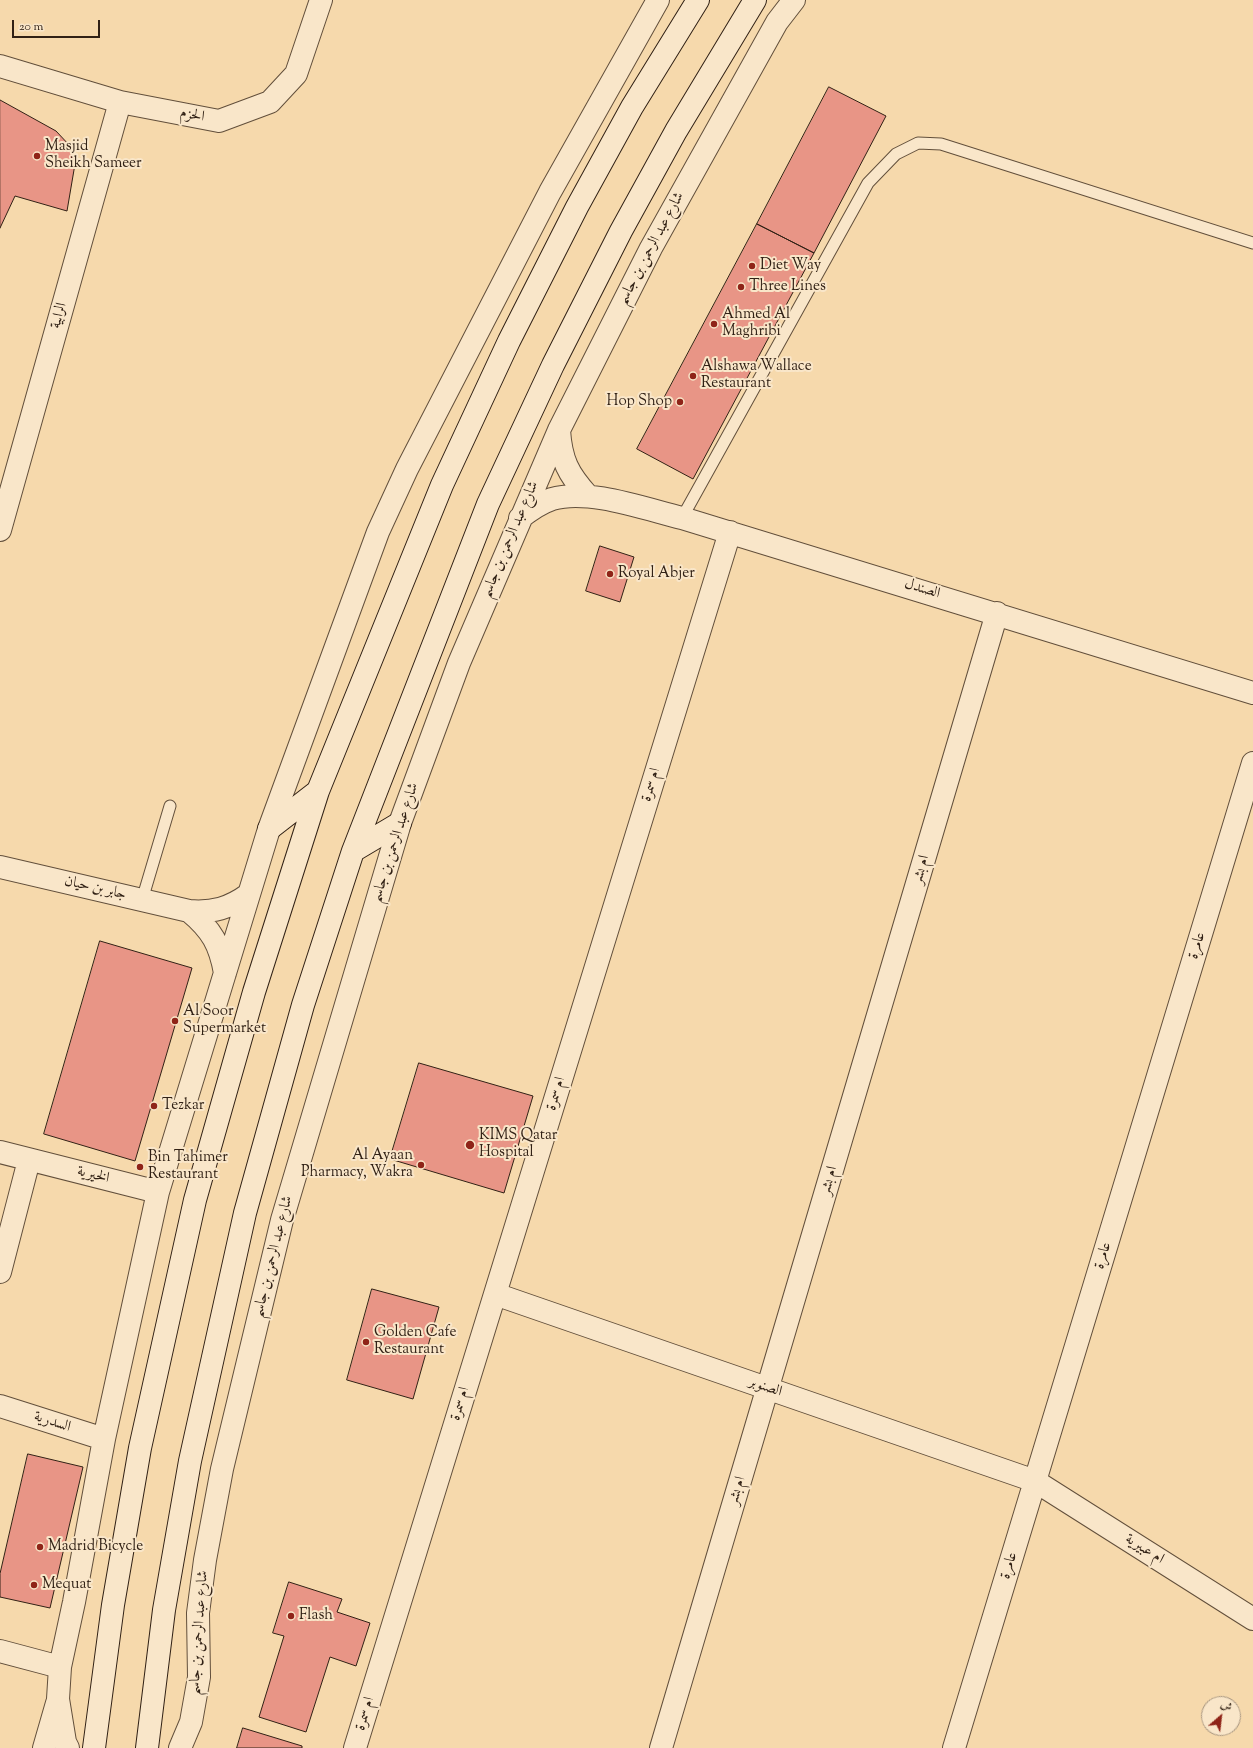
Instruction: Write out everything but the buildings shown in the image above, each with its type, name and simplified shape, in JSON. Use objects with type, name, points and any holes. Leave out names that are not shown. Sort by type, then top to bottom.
[{"type":"street","name":"الحزم","points":[[0,66],[120,102],[219,121],[270,102],[296,74],[321,0]]},
{"type":"street","points":[[44,1748],[58,1698],[60,1666],[74,1602],[104,1439],[158,1192],[226,973],[248,894],[270,829],[378,532],[406,469],[550,192],[658,0]]},
{"type":"street","points":[[94,1748],[113,1605],[140,1448],[195,1200],[254,992],[318,791],[442,485],[509,341],[577,207],[632,107],[698,0]]},
{"type":"street","points":[[148,1748],[164,1610],[190,1461],[245,1213],[303,1004],[353,851],[488,504],[553,365],[621,231],[676,131],[755,0]]},
{"type":"street","name":"شارع عبد الرحمن بن جاسم","points":[[180,1748],[191,1722],[199,1677],[198,1613],[205,1560],[222,1469],[282,1220],[400,822],[459,663],[559,430],[651,248],[777,22],[794,0]]},
{"type":"street","name":"الرابية","points":[[0,530],[120,102]]},
{"type":"street","points":[[559,430],[560,449],[566,466],[575,482],[588,496]]},
{"type":"street","name":"الصندل","points":[[520,518],[535,507],[552,499],[570,496],[588,496],[682,518],[998,613],[1253,693]]},
{"type":"street","name":"ام سمرة","points":[[355,1748],[730,532]]},
{"type":"street","name":"ام بشر","points":[[661,1748],[998,613]]},
{"type":"street","name":"عامرة","points":[[954,1748],[1253,763]]},
{"type":"street","points":[[270,829],[318,791]]},
{"type":"street","points":[[353,851],[400,822]]},
{"type":"street","name":"جابر بن حيان","points":[[0,867],[189,911],[205,912],[221,910],[235,904],[248,894]]},
{"type":"street","name":"جابر بن حيان","points":[[189,911],[204,923],[214,938],[222,955],[226,973]]},
{"type":"street","name":"الخيرية","points":[[0,1152],[158,1192]]},
{"type":"street","points":[[0,1272],[29,1160]]},
{"type":"street","name":"الصنوبر","points":[[495,1294],[1036,1481]]},
{"type":"street","name":"السدرية","points":[[0,1406],[104,1439]]},
{"type":"street","name":"ام عبيرية","points":[[1036,1481],[1253,1619]]},
{"type":"street","points":[[0,1651],[60,1666]]},
{"type":"street","points":[[58,1698],[65,1742],[68,1748]]},
{"type":"lane","points":[[682,518],[868,183],[896,154],[918,143],[942,144],[1253,243]]},
{"type":"lane","points":[[142,900],[170,806]]},
{"type":"place","name":"Masjid Sheikh Sameer","points":[[37,156]]},
{"type":"place","name":"Diet Way","points":[[752,266]]},
{"type":"place","name":"Three Lines","points":[[741,287]]},
{"type":"place","name":"Ahmed Al Maghribi","points":[[714,324]]},
{"type":"place","name":"Alshawa Wallace Restaurant","points":[[693,376]]},
{"type":"place","name":"Hop Shop","points":[[680,402]]},
{"type":"place","name":"Royal Abjer","points":[[610,574]]},
{"type":"place","name":"Al Soor Supermarket","points":[[175,1021]]},
{"type":"place","name":"Tezkar","points":[[154,1106]]},
{"type":"place","name":"KIMS Qatar Hospital","points":[[470,1145]]},
{"type":"place","name":"Al Ayaan Pharmacy, Wakra","points":[[421,1165]]},
{"type":"place","name":"Bin Tahimer Restaurant","points":[[140,1167]]},
{"type":"place","name":"Golden Cafe Restaurant","points":[[366,1342]]},
{"type":"place","name":"Madrid Bicycle","points":[[40,1547]]},
{"type":"place","name":"Mequat","points":[[34,1585]]},
{"type":"place","name":"Flash","points":[[291,1616]]}]
